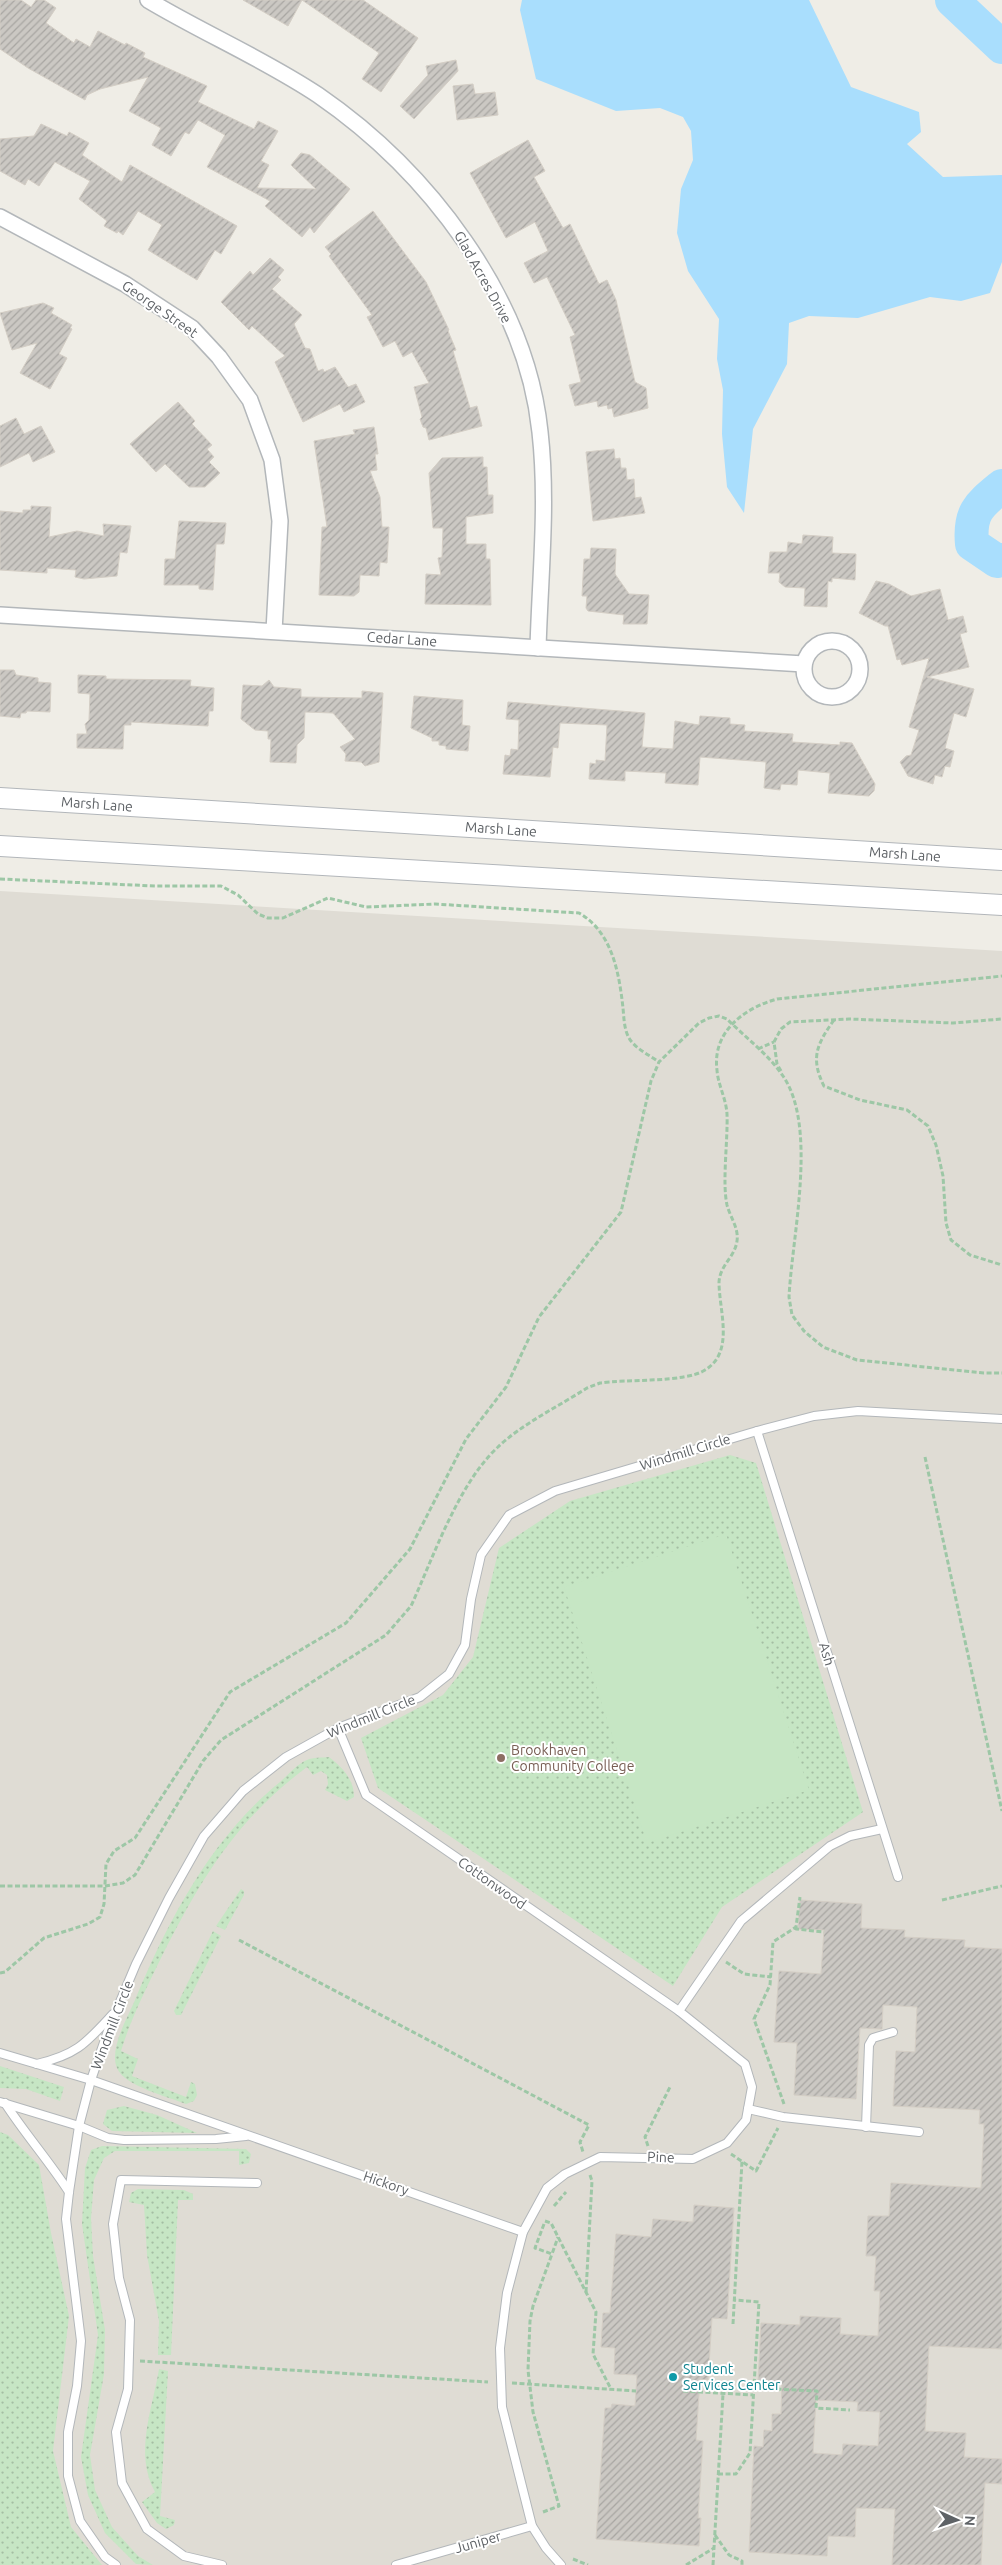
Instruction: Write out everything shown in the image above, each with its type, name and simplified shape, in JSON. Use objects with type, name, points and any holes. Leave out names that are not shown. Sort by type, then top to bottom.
[{"type":"main road","name":"Marsh Lane","points":[[0,798],[1002,860]]},
{"type":"main road","points":[[0,846],[1002,905]]},
{"type":"street","name":"Glad Acres Drive","points":[[148,0],[318,95],[389,151],[458,230],[495,293],[526,361],[540,432],[542,506],[538,648]]},
{"type":"street","name":"George Street","points":[[0,218],[125,284],[192,328],[219,357],[250,400],[272,460],[280,521],[274,631]]},
{"type":"street","name":"Cedar Lane","points":[[0,615],[804,664]]},
{"type":"lane","name":"Windmill Circle","points":[[116,2565],[105,2557],[80,2521],[68,2476],[68,2432],[77,2386],[81,2341],[67,2229],[69,2192],[78,2126],[91,2080],[116,2011],[144,1948],[204,1836],[243,1791],[286,1757],[338,1728],[420,1696],[449,1674],[465,1645],[471,1600],[481,1555],[509,1515],[555,1491],[814,1416],[858,1411],[1002,1419]]},
{"type":"lane","name":"Ash","points":[[757,1431],[898,1877]]},
{"type":"lane","name":"Cottonwood","points":[[338,1728],[366,1794],[679,2012]]},
{"type":"lane","points":[[679,2012],[741,1921],[830,1846],[850,1836],[882,1829]]},
{"type":"lane","points":[[36,2064],[62,2058],[81,2048],[116,2011]]},
{"type":"lane","name":"Pine","points":[[561,2565],[546,2548],[532,2526],[502,2408],[500,2348],[507,2293],[523,2232],[547,2188],[565,2174],[600,2157],[694,2158],[727,2144],[746,2120],[752,2087],[745,2064],[679,2012]]},
{"type":"lane","points":[[866,2126],[869,2045],[873,2038],[893,2032]]},
{"type":"lane","name":"Hickory","points":[[0,2053],[91,2080],[523,2232]]},
{"type":"lane","points":[[2,2102],[26,2136],[52,2166],[69,2192]]},
{"type":"lane","name":"Hickory","points":[[2,2102],[78,2126],[108,2138],[124,2140],[216,2139],[248,2136]]},
{"type":"lane","points":[[748,2109],[783,2117],[919,2132]]},
{"type":"lane","points":[[222,2565],[184,2556],[147,2529],[122,2483],[116,2432],[128,2389],[130,2320],[119,2278],[113,2224],[121,2180],[257,2183]]},
{"type":"lane","name":"Juniper","points":[[396,2565],[532,2526]]},
{"type":"path","points":[[0,879],[155,886],[221,886],[238,895],[258,914],[268,918],[283,918],[328,898],[366,907],[435,904],[579,913],[590,920],[601,932],[609,948],[616,966],[625,1025],[631,1041],[660,1062]]},
{"type":"path","points":[[0,1886],[105,1886],[123,1883],[135,1874],[203,1761],[221,1740],[386,1635],[400,1621],[411,1606],[465,1489],[477,1470],[499,1445],[587,1388],[600,1382],[689,1376],[704,1371],[716,1362],[722,1349],[723,1336],[719,1281],[722,1268],[738,1241],[736,1226],[727,1204],[727,1113],[725,1096],[717,1072],[716,1055],[721,1037],[746,1010],[777,999],[1002,976]]},
{"type":"path","points":[[0,1973],[5,1972],[44,1938],[88,1924],[100,1917],[104,1904],[106,1864],[114,1851],[136,1838],[230,1692],[346,1623],[410,1549],[466,1439],[506,1387],[539,1317],[621,1212],[651,1081],[660,1062],[699,1024],[709,1018],[719,1016],[732,1024],[784,1076]]},
{"type":"path","points":[[1002,1019],[953,1023],[834,1020],[790,1022],[781,1029],[774,1042],[777,1064],[784,1076],[799,1116],[802,1165],[790,1263],[789,1297],[792,1316],[804,1331],[823,1347],[857,1360],[984,1374],[1002,1373]]},
{"type":"path","points":[[834,1020],[820,1040],[817,1053],[816,1070],[824,1086],[860,1100],[907,1110],[928,1126],[936,1145],[943,1176],[946,1222],[951,1240],[970,1255],[1002,1265]]},
{"type":"path","points":[[758,1049],[774,1042]]},
{"type":"path","points":[[925,1458],[1002,1811]]},
{"type":"path","points":[[942,1900],[1002,1886]]},
{"type":"path","points":[[783,2117],[785,2107],[754,2019],[770,1986],[772,1942],[796,1926],[800,1897]]},
{"type":"path","points":[[796,1926],[796,1929],[824,1932]]},
{"type":"path","points":[[239,1940],[589,2125],[580,2142],[592,2181],[586,2292]]},
{"type":"path","points":[[716,1957],[744,1974],[771,1977]]},
{"type":"path","points":[[650,2157],[645,2136],[670,2087]]},
{"type":"path","points":[[732,2324],[742,2160]]},
{"type":"path","points":[[583,2178],[590,2174]]},
{"type":"path","points":[[550,2211],[570,2188]]},
{"type":"path","points":[[552,2254],[535,2248],[546,2219],[551,2223],[596,2312],[593,2354],[611,2389]]},
{"type":"path","points":[[545,2518],[543,2511],[558,2506],[533,2412],[529,2384],[530,2321],[536,2295],[558,2237]]},
{"type":"path","points":[[718,2474],[736,2474],[750,2453],[759,2302],[734,2300]]},
{"type":"path","points":[[129,2360],[636,2391]]},
{"type":"path","points":[[754,2388],[817,2391],[816,2408],[850,2410]]},
{"type":"path","points":[[682,2391],[754,2395]]},
{"type":"path","points":[[713,2565],[723,2394]]},
{"type":"path","points":[[715,2535],[729,2555],[742,2561],[742,2565]]},
{"type":"path","points":[[686,2565],[714,2548]]},
{"type":"path","points":[[567,2552],[573,2558],[588,2565]]},
{"type":"shaded area","name":"Brookhaven Community College","points":[[0,891],[1002,951],[1002,2565],[0,2565]]},
{"type":"green space","points":[[730,1455],[756,1463],[863,1812],[722,1907],[673,1986],[378,1788],[361,1738],[443,1695],[473,1657],[499,1548],[570,1501]]},
{"type":"green space","points":[[726,1534],[809,1790],[647,1843],[564,1587]]},
{"type":"green space","points":[[329,1757],[350,1779],[354,1797],[347,1801],[325,1790],[328,1784],[327,1775],[321,1771],[313,1775],[307,1767],[260,1808],[222,1852],[191,1901],[162,1956],[130,2027],[121,2051],[138,2059],[132,2076],[186,2097],[191,2082],[195,2084],[197,2095],[194,2101],[186,2104],[148,2090],[128,2080],[117,2068],[115,2060],[115,2052],[120,2034],[162,1940],[194,1882],[233,1828],[256,1804],[303,1762],[312,1758]]},
{"type":"green space","points":[[241,1889],[244,1891],[244,1895],[225,1930],[216,1926]]},
{"type":"green space","points":[[213,1931],[221,1936],[181,2015],[176,2015],[174,2011]]},
{"type":"green space","points":[[0,2066],[64,2087],[60,2101],[26,2089],[0,2088]]},
{"type":"green space","points":[[124,2106],[157,2115],[197,2133],[112,2131],[103,2124],[107,2110]]},
{"type":"green space","points":[[0,2132],[8,2135],[39,2165],[69,2316],[53,2451],[71,2527],[102,2565],[0,2565]]},
{"type":"green space","points":[[102,2146],[246,2149],[251,2154],[249,2163],[239,2165],[239,2151],[115,2151],[104,2158],[94,2180],[91,2218],[93,2256],[105,2330],[104,2374],[90,2455],[95,2490],[112,2527],[138,2556],[153,2565],[136,2564],[105,2533],[88,2495],[81,2457],[98,2335],[82,2224],[85,2168],[91,2150]]},
{"type":"green space","points":[[138,2189],[184,2190],[193,2194],[193,2200],[178,2200],[171,2355],[158,2355],[159,2321],[147,2255],[144,2205],[129,2202],[131,2193]]},
{"type":"green space","points":[[159,2369],[168,2371],[160,2516],[175,2520],[174,2525],[166,2529],[157,2523],[142,2502],[155,2492],[149,2477],[145,2447],[146,2432]]},
{"type":"water","points":[[522,0],[809,0],[851,87],[919,112],[921,132],[907,144],[943,177],[1002,175],[1002,262],[990,293],[961,301],[930,297],[858,318],[809,316],[789,323],[787,364],[753,429],[744,513],[727,487],[722,434],[723,390],[717,359],[719,319],[688,271],[677,233],[681,189],[693,160],[691,131],[683,117],[660,108],[616,111],[536,79],[520,10]]},
{"type":"building","points":[[0,0],[21,0],[31,7],[36,0],[44,0],[56,8],[46,23],[74,43],[76,39],[90,47],[98,31],[125,45],[126,43],[145,53],[143,57],[207,86],[198,102],[254,129],[258,121],[278,131],[261,161],[269,165],[257,188],[316,189],[291,165],[301,153],[310,155],[350,189],[314,233],[310,227],[302,237],[265,206],[270,201],[207,167],[225,135],[198,120],[189,134],[185,132],[171,156],[152,145],[161,128],[129,111],[148,77],[100,89],[87,95],[85,100],[28,68],[0,49]]},
{"type":"building","points":[[243,0],[302,0],[288,26]]},
{"type":"building","points":[[302,0],[363,0],[418,38],[381,92],[362,79],[379,53]]},
{"type":"building","points":[[456,60],[458,71],[414,119],[400,106],[428,75],[426,66]]},
{"type":"building","points":[[473,84],[475,94],[495,92],[498,115],[457,120],[453,86]]},
{"type":"building","points":[[41,124],[67,136],[69,132],[89,143],[82,155],[122,182],[130,165],[237,226],[221,254],[215,250],[197,280],[148,250],[162,225],[138,211],[123,235],[104,226],[107,221],[79,199],[90,181],[55,162],[39,186],[28,179],[25,185],[0,171],[0,139],[34,136]]},
{"type":"building","points":[[528,140],[545,171],[534,177],[563,228],[570,224],[599,284],[607,280],[616,300],[635,382],[646,388],[648,408],[614,417],[612,408],[608,409],[607,405],[598,407],[597,401],[575,406],[569,385],[581,382],[570,337],[575,335],[547,277],[534,283],[524,263],[548,251],[535,222],[506,238],[470,173]]},
{"type":"building","points":[[373,211],[426,282],[449,330],[456,350],[453,351],[470,408],[477,406],[482,426],[429,440],[426,428],[423,427],[420,419],[422,417],[414,387],[429,383],[412,352],[403,357],[395,341],[383,347],[367,317],[372,315],[329,256],[331,254],[325,247]]},
{"type":"building","points":[[270,258],[284,270],[278,277],[281,280],[272,289],[302,315],[294,324],[305,348],[310,349],[318,371],[323,369],[324,372],[335,367],[348,387],[356,384],[365,402],[344,412],[340,404],[303,422],[275,362],[285,356],[252,326],[249,330],[221,302],[250,271],[253,275]]},
{"type":"building","points":[[43,303],[54,308],[51,313],[72,325],[70,328],[72,329],[59,354],[67,358],[50,389],[20,373],[37,343],[12,350],[0,313]]},
{"type":"building","points":[[178,402],[195,421],[192,424],[212,445],[207,449],[214,457],[209,462],[220,473],[205,487],[189,487],[165,464],[156,472],[130,444]]},
{"type":"building","points":[[16,418],[24,434],[41,426],[55,452],[33,462],[29,453],[0,467],[0,426]]},
{"type":"building","points":[[374,427],[378,454],[375,454],[377,470],[370,471],[380,497],[382,527],[389,527],[387,563],[380,562],[379,576],[360,575],[359,592],[354,596],[319,595],[322,527],[327,527],[314,441],[355,434],[353,430]]},
{"type":"building","points":[[614,449],[615,459],[620,458],[621,468],[626,468],[627,480],[634,479],[635,498],[641,497],[645,513],[593,521],[586,452]]},
{"type":"building","points":[[483,457],[483,467],[487,467],[488,495],[493,495],[493,513],[466,517],[466,544],[486,544],[486,559],[490,559],[491,605],[425,604],[426,574],[441,575],[438,558],[442,557],[443,528],[433,528],[429,473],[442,458]]},
{"type":"building","points":[[31,506],[51,507],[49,537],[77,531],[104,536],[103,524],[131,526],[127,553],[120,552],[117,576],[84,579],[75,577],[76,570],[47,568],[47,573],[0,570],[0,511],[23,513],[23,510],[31,510]]},
{"type":"building","points":[[179,521],[226,523],[224,544],[216,544],[213,590],[199,589],[199,585],[164,585],[165,559],[175,559]]},
{"type":"building","points":[[803,535],[833,537],[832,553],[856,554],[855,580],[832,578],[832,582],[828,581],[827,607],[804,606],[805,588],[785,587],[779,582],[780,573],[768,573],[770,552],[787,552],[788,542],[802,544]]},
{"type":"building","points":[[591,548],[616,549],[615,574],[629,594],[649,595],[647,624],[623,624],[624,615],[588,611],[586,608],[587,596],[582,596],[584,559],[590,559]]},
{"type":"building","points":[[876,581],[889,584],[911,596],[940,589],[948,620],[963,616],[967,632],[960,634],[969,667],[927,677],[974,689],[966,717],[954,713],[945,748],[954,751],[950,767],[945,766],[942,777],[935,775],[933,784],[908,776],[900,762],[906,756],[911,755],[919,730],[909,727],[929,658],[902,665],[900,659],[897,660],[888,626],[859,613]]},
{"type":"building","points":[[0,670],[14,670],[16,675],[38,678],[38,682],[51,683],[50,712],[27,711],[26,713],[21,713],[20,718],[0,716]]},
{"type":"building","points":[[78,675],[106,676],[106,679],[191,680],[190,686],[214,688],[213,711],[209,711],[208,726],[131,722],[131,725],[124,725],[123,749],[77,748],[77,734],[87,734],[85,724],[89,720],[90,694],[78,693]]},
{"type":"building","points":[[269,680],[274,687],[301,689],[301,697],[362,698],[362,691],[383,693],[379,762],[365,766],[361,762],[345,761],[346,754],[340,747],[355,739],[333,713],[305,712],[304,738],[297,745],[296,763],[270,762],[271,739],[268,739],[268,731],[255,730],[241,719],[243,685],[262,686]]},
{"type":"building","points":[[414,696],[463,700],[462,725],[470,726],[468,751],[446,749],[446,746],[439,745],[439,741],[432,741],[432,738],[411,728]]},
{"type":"building","points":[[508,702],[645,713],[642,747],[673,749],[675,721],[699,725],[700,716],[730,718],[730,724],[745,725],[744,731],[793,734],[792,742],[840,745],[840,742],[852,743],[875,784],[874,791],[869,796],[828,793],[830,773],[798,770],[797,785],[781,784],[780,790],[764,788],[766,762],[700,757],[698,785],[665,783],[666,773],[625,771],[625,781],[589,779],[590,763],[596,764],[596,760],[605,761],[607,725],[560,723],[558,748],[553,747],[550,777],[503,774],[505,755],[510,756],[511,749],[518,750],[519,720],[506,719]]},
{"type":"building","points":[[800,1900],[862,1904],[861,1928],[905,1930],[904,1937],[965,1940],[964,1947],[1002,1949],[1002,2349],[929,2346],[925,2431],[966,2433],[964,2457],[1002,2459],[1002,2484],[985,2483],[981,2565],[892,2565],[895,2509],[856,2508],[855,2537],[828,2536],[827,2556],[749,2552],[754,2446],[763,2447],[764,2430],[772,2431],[772,2414],[781,2414],[782,2384],[758,2383],[761,2323],[800,2325],[800,2316],[841,2318],[840,2334],[878,2336],[880,2291],[874,2291],[876,2256],[866,2256],[868,2216],[889,2216],[891,2183],[981,2188],[984,2124],[979,2124],[980,2110],[893,2106],[896,2051],[915,2052],[917,2007],[883,2005],[882,2029],[860,2028],[856,2099],[794,2095],[797,2043],[774,2042],[779,1971],[821,1974],[824,1930],[798,1929]],"holes":[[[816,2400],[858,2402],[857,2411],[880,2412],[878,2446],[843,2444],[842,2455],[813,2453]]]},
{"type":"building","name":"Student Services Center","points":[[694,2205],[734,2208],[727,2319],[712,2318],[708,2380],[700,2379],[696,2440],[703,2441],[698,2518],[701,2518],[699,2546],[596,2539],[605,2408],[611,2408],[612,2404],[635,2406],[637,2375],[614,2374],[615,2348],[601,2347],[603,2313],[610,2313],[616,2234],[651,2237],[653,2219],[693,2222]]},
{"type":"waterway","points":[[952,0],[1002,47]]},
{"type":"waterway","points":[[1002,486],[977,510],[971,533],[972,544],[997,561],[1002,560]]},
{"type":"place","name":"Brookhaven Community College","points":[[501,1758]]},
{"type":"place","name":"Student Services Center","points":[[673,2377]]}]
